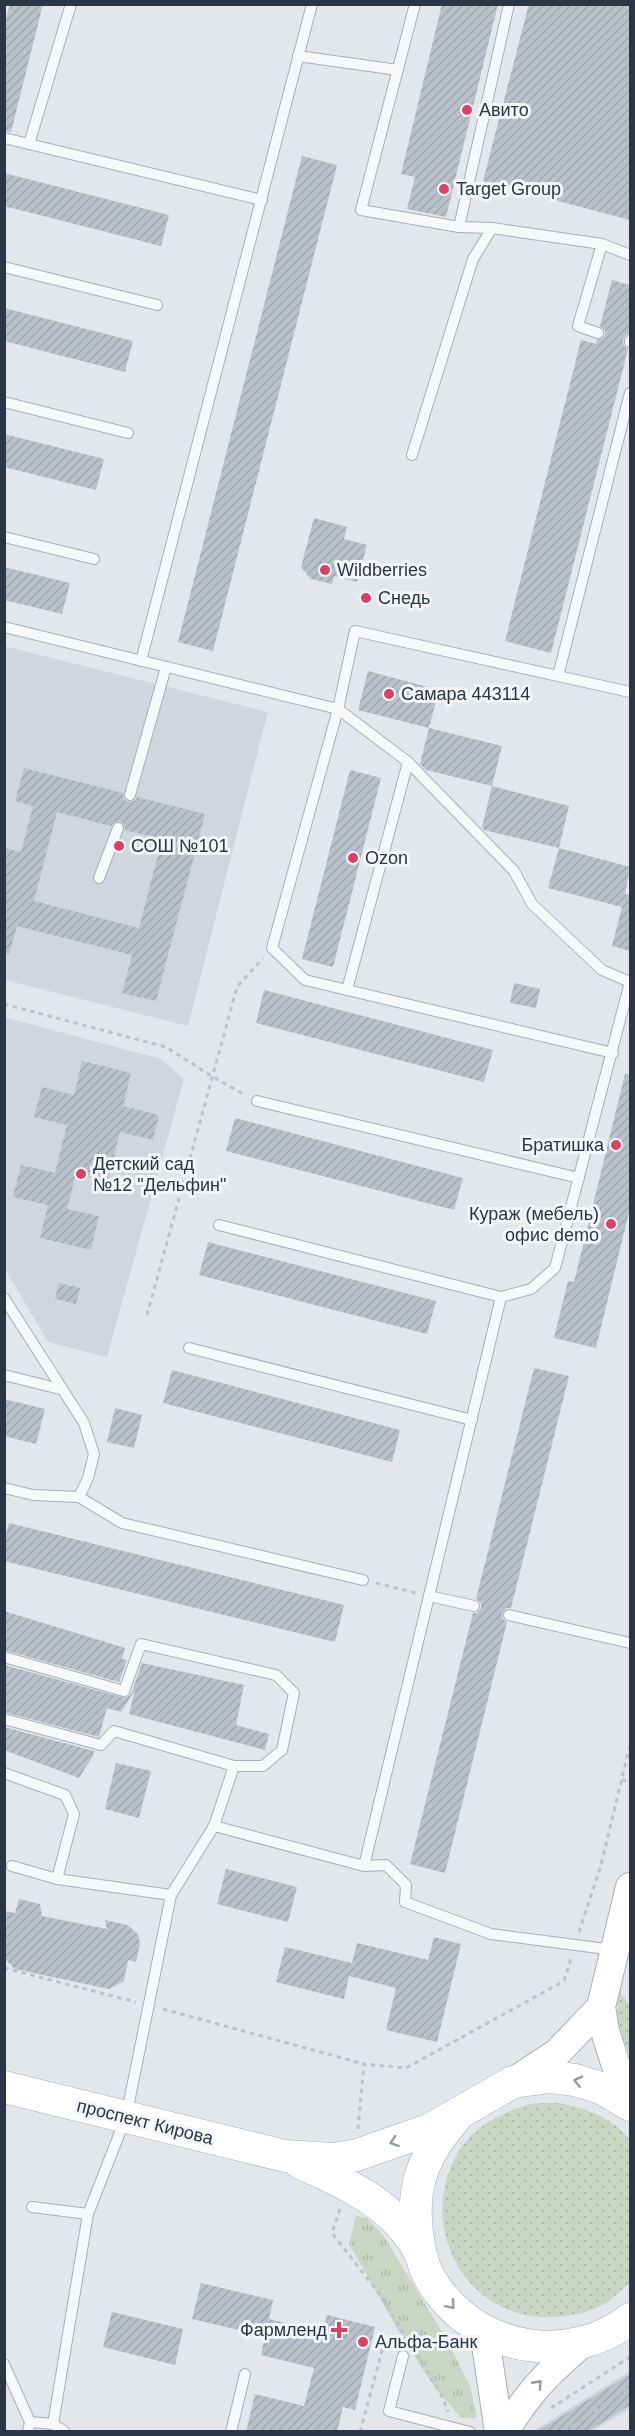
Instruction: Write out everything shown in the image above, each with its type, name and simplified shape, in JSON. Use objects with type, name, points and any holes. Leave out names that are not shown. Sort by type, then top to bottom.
[{"type":"main road","points":[[630,1887],[601,2007],[605,2031],[618,2072],[630,2094]]},
{"type":"main road","points":[[285,2156],[334,2159],[357,2155],[431,2129],[513,2082],[557,2053],[601,2007]]},
{"type":"main road","points":[[513,2082],[550,2077],[574,2080],[601,2088],[630,2105]]},
{"type":"main road","name":"проспект Кирова","points":[[4,2087],[285,2156]]},
{"type":"main road","points":[[465,2108],[436,2140],[421,2171],[414,2207],[420,2251],[426,2270],[439,2292],[459,2314],[484,2331],[505,2340],[532,2346],[559,2347],[603,2337],[630,2319]]},
{"type":"main road","points":[[285,2156],[349,2186],[391,2215],[420,2251]]},
{"type":"main road","points":[[484,2331],[499,2432]]},
{"type":"main road","points":[[504,2432],[528,2394],[549,2371],[584,2342]]},
{"type":"lane","points":[[29,144],[71,4]]},
{"type":"lane","points":[[141,661],[312,4]]},
{"type":"lane","points":[[415,4],[361,210],[459,227],[492,228],[602,244],[630,255]]},
{"type":"lane","points":[[459,227],[509,4]]},
{"type":"lane","points":[[298,56],[398,70]]},
{"type":"lane","points":[[4,138],[262,200]]},
{"type":"lane","points":[[412,455],[473,259],[492,228]]},
{"type":"lane","points":[[598,333],[578,326],[602,244]]},
{"type":"lane","points":[[4,267],[157,305]]},
{"type":"lane","points":[[558,676],[630,393]]},
{"type":"lane","points":[[4,402],[128,433]]},
{"type":"lane","points":[[4,537],[94,559]]},
{"type":"lane","points":[[4,627],[338,710],[408,762],[514,871],[532,904],[602,970],[630,982],[555,1268],[531,1289],[501,1298],[219,1225]]},
{"type":"lane","points":[[613,1053],[305,980],[272,948],[338,710],[355,631],[630,692]]},
{"type":"lane","points":[[130,795],[166,667]]},
{"type":"lane","points":[[347,990],[408,762]]},
{"type":"lane","points":[[99,878],[118,828]]},
{"type":"lane","points":[[257,1101],[579,1178]]},
{"type":"lane","points":[[4,1298],[84,1424],[94,1454],[88,1478],[79,1497]]},
{"type":"lane","points":[[364,1866],[501,1298]]},
{"type":"lane","points":[[189,1348],[472,1420]]},
{"type":"lane","points":[[4,1376],[60,1389]]},
{"type":"lane","points":[[4,1488],[33,1495],[79,1497],[122,1523],[363,1580]]},
{"type":"lane","points":[[429,1596],[474,1606]]},
{"type":"lane","points":[[509,1615],[630,1643]]},
{"type":"lane","points":[[4,1657],[124,1691],[141,1644],[276,1675],[294,1693],[282,1750],[263,1766],[234,1766],[114,1731],[101,1745],[4,1719]]},
{"type":"lane","points":[[53,2424],[88,2214],[126,2117],[171,1895],[213,1826],[234,1766]]},
{"type":"lane","points":[[4,1773],[65,1795],[74,1814],[57,1879]]},
{"type":"lane","points":[[213,1826],[364,1866],[386,1865],[406,1885],[405,1902],[491,1934],[615,1950]]},
{"type":"lane","points":[[12,1866],[57,1879],[171,1895]]},
{"type":"lane","points":[[32,2207],[88,2214]]},
{"type":"lane","points":[[403,2356],[389,2411],[470,2432]]},
{"type":"lane","points":[[4,2364],[29,2427],[53,2424],[65,2432]]},
{"type":"lane","points":[[231,2432],[245,2374]]},
{"type":"path","points":[[147,1315],[237,987],[272,948]]},
{"type":"path","points":[[4,1004],[166,1047],[213,1077],[257,1101]]},
{"type":"path","points":[[363,1580],[429,1596]]},
{"type":"path","points":[[4,1968],[364,2064],[406,2068],[564,1981],[601,1865],[630,1745]]},
{"type":"path","points":[[622,1780],[630,1782]]},
{"type":"path","points":[[357,2155],[364,2064]]},
{"type":"path","points":[[342,2204],[332,2233],[381,2296],[442,2398],[450,2415],[452,2428]]},
{"type":"path","points":[[360,2432],[385,2340]]},
{"type":"path","points":[[544,2413],[630,2357]]},
{"type":"path","points":[[564,2432],[630,2386]]},
{"type":"shaded area","name":"СОШ №101","points":[[4,646],[268,712],[188,1026],[5,980]]},
{"type":"shaded area","name":"Детский сад №12 \"Дельфин\"","points":[[4,1017],[161,1059],[184,1079],[107,1357],[48,1342],[5,1269]]},
{"type":"shaded area","points":[[630,2371],[630,2409],[593,2431],[538,2432],[536,2429]]},
{"type":"green space","points":[[619,1990],[630,2006],[630,2055],[616,2024]]},
{"type":"green space","points":[[560,2103],[599,2115],[615,2125],[630,2140],[630,2283],[606,2303],[587,2312],[553,2317],[521,2314],[494,2302],[471,2284],[455,2260],[445,2233],[442,2203],[448,2174],[463,2145],[475,2132],[498,2116],[515,2109],[532,2104]]},
{"type":"green space","points":[[356,2216],[367,2218],[383,2235],[447,2340],[470,2386],[477,2418],[461,2418],[433,2385],[402,2337],[349,2244]]},
{"type":"building","points":[[10,4],[43,4],[11,132],[4,131],[4,25]]},
{"type":"building","points":[[442,4],[498,4],[446,217],[407,209],[415,177],[401,174]]},
{"type":"building","points":[[529,4],[630,4],[630,220],[483,181]]},
{"type":"building","points":[[302,156],[337,165],[213,651],[178,642]]},
{"type":"building","points":[[4,173],[169,215],[161,246],[4,206]]},
{"type":"building","points":[[612,280],[630,285],[630,334],[626,335],[623,340],[624,346],[628,349],[551,653],[505,641],[581,340],[596,344],[597,340],[605,336],[605,331],[600,326]]},
{"type":"building","points":[[4,308],[133,341],[125,372],[4,341]]},
{"type":"building","points":[[4,434],[104,459],[96,490],[4,467]]},
{"type":"building","points":[[314,518],[347,527],[344,539],[367,545],[357,582],[334,576],[332,584],[311,579],[301,567]]},
{"type":"building","points":[[4,567],[70,583],[62,614],[4,600]]},
{"type":"building","points":[[368,671],[439,690],[429,728],[358,710]]},
{"type":"building","points":[[429,728],[502,746],[492,786],[426,770],[420,764]]},
{"type":"building","points":[[24,768],[123,793],[124,800],[129,802],[135,801],[137,797],[205,814],[156,1001],[122,993],[132,955],[17,926],[9,954],[4,953],[4,848],[21,852],[33,806],[15,801]],"holes":[[[57,812],[111,826],[114,822],[120,821],[124,824],[125,830],[162,839],[139,928],[34,901]]]},
{"type":"building","points":[[350,770],[381,778],[333,967],[302,959]]},
{"type":"building","points":[[492,786],[569,806],[559,848],[484,830],[482,827]]},
{"type":"building","points":[[559,848],[630,867],[625,894],[630,895],[630,951],[612,946],[622,907],[548,888]]},
{"type":"building","points":[[514,983],[540,989],[536,1008],[510,1003]]},
{"type":"building","points":[[264,990],[493,1050],[484,1082],[256,1023]]},
{"type":"building","points":[[82,1061],[131,1073],[123,1106],[159,1115],[153,1140],[120,1132],[108,1181],[76,1174],[67,1209],[99,1216],[91,1250],[40,1238],[48,1205],[13,1197],[21,1165],[55,1173],[67,1125],[34,1117],[42,1087],[74,1095]]},
{"type":"building","points":[[625,1074],[630,1075],[630,1208],[596,1348],[554,1338],[568,1281],[574,1282]]},
{"type":"building","points":[[235,1118],[463,1178],[454,1210],[226,1151]]},
{"type":"building","points":[[208,1242],[436,1301],[427,1334],[199,1275]]},
{"type":"building","points":[[59,1283],[80,1288],[76,1304],[55,1299]]},
{"type":"building","points":[[534,1368],[569,1376],[511,1608],[506,1608],[502,1613],[502,1618],[507,1622],[445,1873],[410,1864],[473,1613],[477,1613],[481,1608],[481,1603],[476,1599]]},
{"type":"building","points":[[172,1370],[400,1430],[392,1462],[163,1403]]},
{"type":"building","points":[[4,1399],[45,1409],[36,1444],[4,1436]]},
{"type":"building","points":[[115,1408],[142,1415],[134,1448],[107,1442]]},
{"type":"building","points":[[9,1523],[344,1605],[335,1642],[4,1561],[4,1542]]},
{"type":"building","points":[[4,1611],[125,1648],[122,1659],[127,1660],[119,1682],[4,1650]]},
{"type":"building","points":[[142,1663],[244,1685],[236,1725],[269,1734],[265,1750],[129,1714],[135,1690],[121,1712],[107,1708],[99,1737],[4,1712],[4,1665],[125,1698],[131,1694]]},
{"type":"building","points":[[4,1727],[94,1751],[93,1756],[79,1778],[4,1750]]},
{"type":"building","points":[[116,1763],[151,1771],[139,1818],[105,1809]]},
{"type":"building","points":[[226,1869],[297,1887],[288,1922],[217,1904]]},
{"type":"building","points":[[19,1899],[40,1904],[42,1916],[107,1929],[105,1920],[127,1925],[138,1934],[140,1943],[136,1962],[128,1960],[124,1981],[109,1989],[15,1969],[4,1958],[4,1911],[15,1913]]},
{"type":"building","points":[[434,1937],[461,1944],[437,2042],[386,2030],[396,1988],[349,1976],[344,1999],[276,1982],[285,1947],[352,1963],[357,1943],[428,1960]]},
{"type":"building","points":[[201,2283],[273,2300],[269,2319],[323,2332],[327,2315],[375,2327],[355,2410],[343,2407],[337,2432],[246,2432],[255,2394],[304,2406],[314,2368],[261,2355],[265,2336],[192,2319]]},
{"type":"building","points":[[112,2312],[183,2329],[175,2365],[103,2347]]},
{"type":"building","points":[[630,2374],[630,2405],[587,2432],[536,2432]]},
{"type":"place","name":"Авито","points":[[467,110]]},
{"type":"place","name":"Target Group","points":[[444,189]]},
{"type":"place","name":"Wildberries","points":[[325,570]]},
{"type":"place","name":"Снедь","points":[[366,598]]},
{"type":"place","name":"Самара 443114","points":[[389,694]]},
{"type":"place","name":"СОШ №101","points":[[119,846]]},
{"type":"place","name":"Ozon","points":[[353,858]]},
{"type":"place","name":"Братишка","points":[[616,1145]]},
{"type":"place","name":"Детский сад №12 \"Дельфин\"","points":[[81,1174]]},
{"type":"place","name":"Кураж (мебель) офис demo","points":[[611,1224]]},
{"type":"place","name":"Фармленд","points":[[339,2330]]},
{"type":"place","name":"Альфа-Банк","points":[[363,2342]]}]
